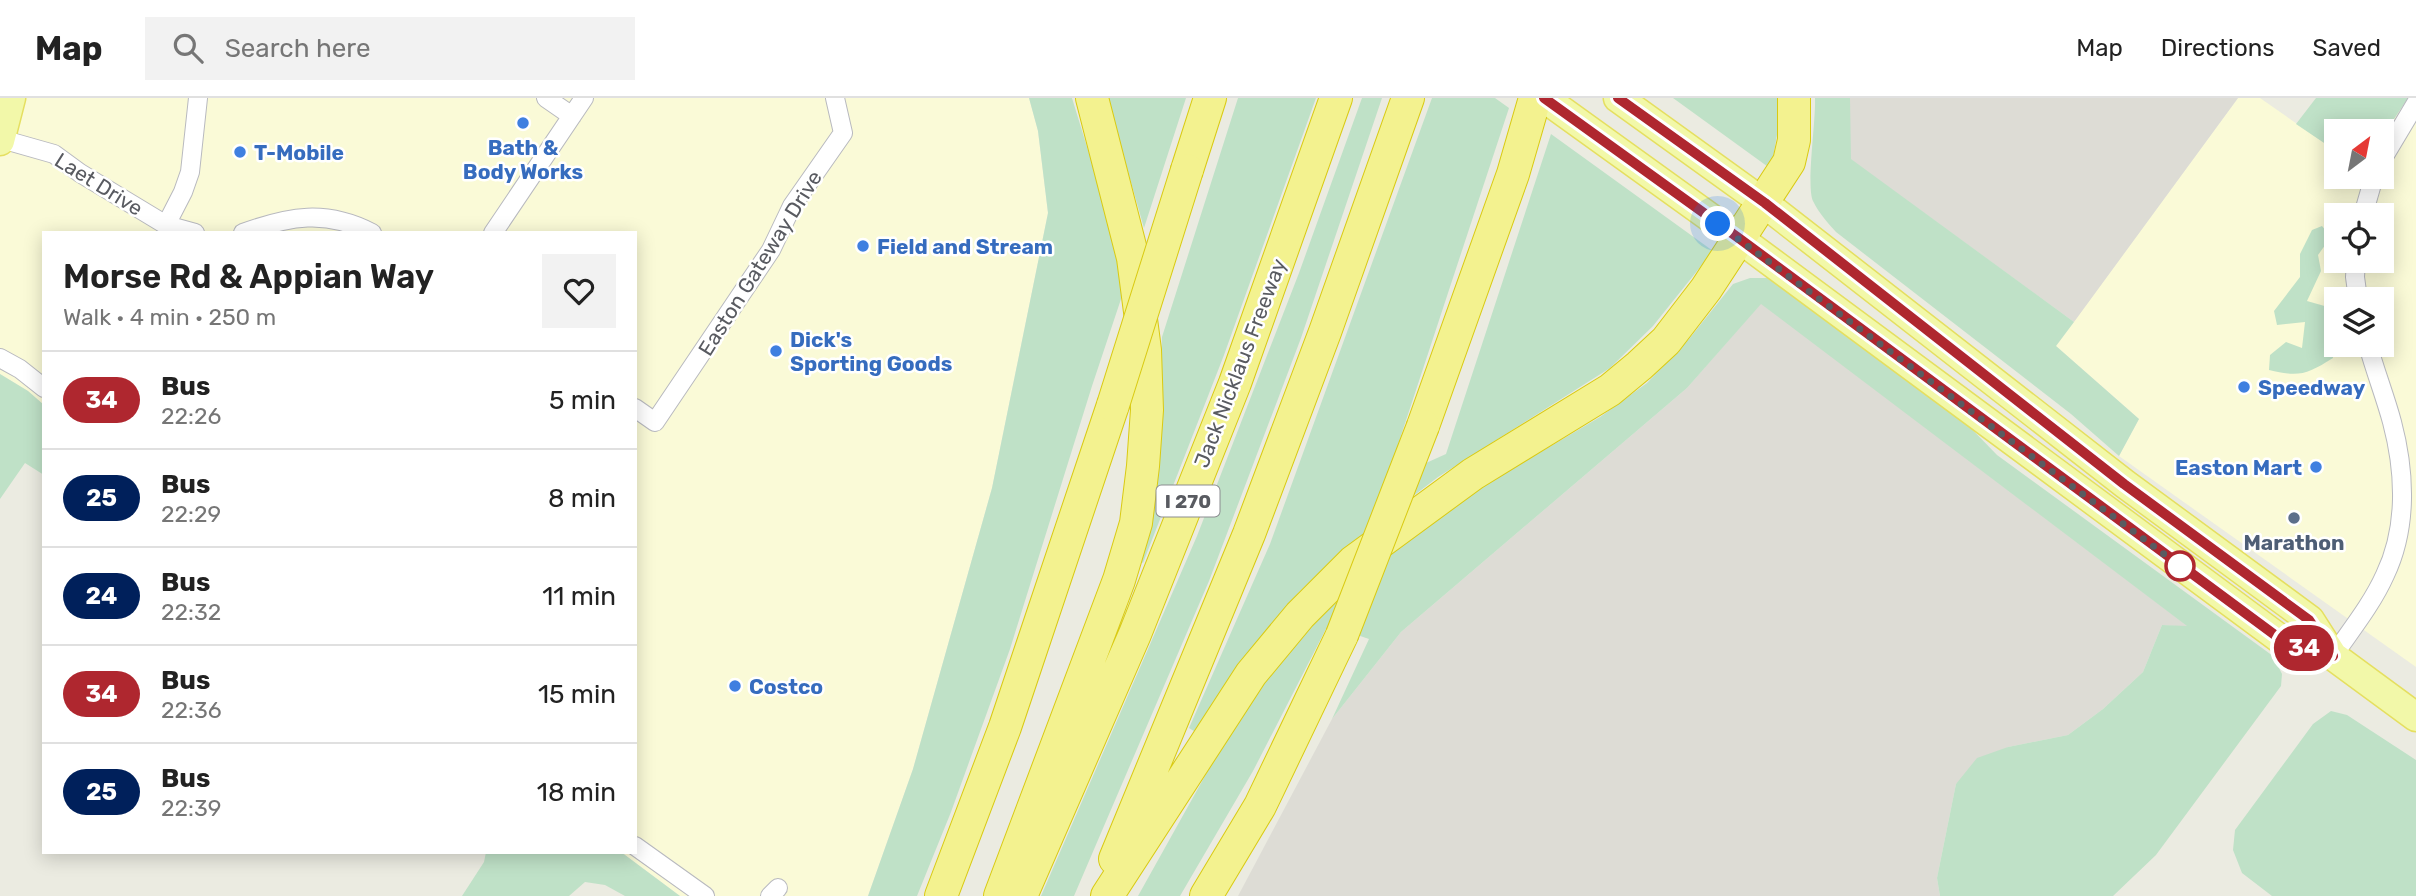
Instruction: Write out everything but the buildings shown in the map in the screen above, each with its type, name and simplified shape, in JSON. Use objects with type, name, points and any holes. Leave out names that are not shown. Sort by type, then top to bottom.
[{"type":"highway","points":[[1000,896],[1119,580],[1136,523],[1143,466],[1147,410],[1145,350],[1133,258],[1092,98]]},
{"type":"highway","points":[[941,896],[1005,727],[1113,405],[1210,98]]},
{"type":"highway","name":"Jack Nicklaus Freeway","points":[[1021,896],[1135,634],[1235,383],[1336,98]]},
{"type":"highway","points":[[1100,896],[1249,534],[1325,332],[1408,98]]},
{"type":"highway","points":[[1219,896],[1259,806],[1342,635],[1423,426],[1513,174],[1535,98]]},
{"type":"highway","points":[[1107,896],[1251,674],[1300,615],[1353,562],[1472,474],[1610,390],[1666,341],[1706,289],[1790,162],[1794,140],[1794,98]]},
{"type":"highway","points":[[1206,896],[1259,806]]},
{"type":"main road","points":[[0,140],[11,98]]},
{"type":"main road","points":[[1544,98],[1740,239],[2283,641],[2333,656],[2416,716]]},
{"type":"main road","points":[[1618,98],[1765,203],[2124,484],[2309,620],[2333,656]]},
{"type":"street","points":[[166,225],[190,172],[198,98]]},
{"type":"street","points":[[546,98],[572,116]]},
{"type":"street","points":[[494,231],[584,98]]},
{"type":"street","name":"Easton Gateway Drive","points":[[637,409],[655,422],[771,250],[792,206],[843,133],[835,98]]},
{"type":"street","points":[[2394,140],[2416,103]]},
{"type":"street","name":"Laet Drive","points":[[0,140],[54,154],[80,173],[166,225],[188,231]]},
{"type":"street","points":[[249,231],[279,220],[320,217],[360,226],[369,231]]},
{"type":"street","points":[[2333,656],[2384,577],[2400,527],[2402,476],[2399,454],[2372,357]]},
{"type":"street","points":[[0,358],[42,386]]},
{"type":"street","points":[[637,847],[705,896]]},
{"type":"shaded area","points":[[0,98],[1029,98],[1038,131],[1048,213],[992,488],[913,769],[868,896],[680,896],[624,854],[637,854],[637,231],[42,231],[42,403],[0,374]]},
{"type":"shaded area","points":[[1029,98],[1072,98],[1098,183],[1124,290],[1010,649],[951,812],[917,896],[868,896],[913,769],[992,488],[1048,213],[1038,131]]},
{"type":"shaded area","points":[[1107,98],[1186,98],[1144,228]]},
{"type":"shaded area","points":[[1238,98],[1316,98],[1224,355],[1143,563],[1138,560],[1158,436],[1162,337]]},
{"type":"shaded area","points":[[1362,98],[1382,98],[1301,338],[1209,581],[1074,896],[1041,896],[1197,536],[1299,273]]},
{"type":"shaded area","points":[[1432,98],[1495,98],[1509,108],[1386,481],[1446,454],[1551,134],[1713,251],[1653,326],[1610,368],[1438,477],[1344,549],[1299,592],[1250,650],[1197,733],[1189,728],[1270,544]]},
{"type":"shaded area","points":[[1673,98],[1780,98],[1781,112],[1771,169]]},
{"type":"shaded area","points":[[1815,98],[1850,98],[1851,159],[2074,322],[2056,346],[2139,419],[2119,456],[2071,414],[1836,232],[1815,205],[1811,193]]},
{"type":"shaded area","points":[[1850,98],[2238,98],[2074,322],[1850,159]]},
{"type":"shaded area","points":[[2238,98],[2260,98],[2324,143],[2324,189],[2394,189],[2394,119],[2408,98],[2416,98],[2416,667],[2119,456],[2139,419],[2056,346]]},
{"type":"shaded area","points":[[2316,98],[2408,98],[2394,119],[2324,119],[2324,143],[2296,124]]},
{"type":"shaded area","points":[[2322,226],[2324,228],[2324,247],[2318,255],[2321,271],[2307,301],[2324,306],[2324,357],[2333,358],[2302,373],[2269,370],[2270,355],[2286,342],[2302,348],[2305,322],[2277,325],[2274,311],[2300,277],[2300,254],[2312,230]]},
{"type":"shaded area","points":[[1750,278],[1768,278],[1962,419],[1997,455],[2273,656],[2282,674],[2281,686],[2156,855],[2113,896],[1940,896],[1937,878],[1956,784],[1977,758],[2008,747],[2068,735],[2103,709],[2143,672],[2162,625],[2187,626],[1761,304],[1687,388],[1401,632],[1332,719],[1369,639],[1328,625],[1253,771],[1180,896],[1138,896],[1229,733],[1287,650],[1333,602],[1421,523],[1600,417],[1647,383],[1689,339],[1733,284]]},
{"type":"shaded area","points":[[1761,303],[2189,627],[2162,625],[2143,672],[2103,709],[2068,735],[2008,747],[1956,784],[1937,878],[1940,896],[1238,896],[1332,719],[1401,632],[1687,388]]},
{"type":"shaded area","points":[[0,374],[42,403],[42,474],[25,463],[0,499]]},
{"type":"shaded area","points":[[2331,711],[2347,715],[2416,760],[2416,896],[2272,896],[2242,873],[2233,850],[2235,830],[2313,724]]},
{"type":"shaded area","points":[[486,854],[624,854],[680,896],[625,896],[605,885],[585,882],[569,896],[462,896],[484,862]]},
{"type":"bus line","name":"34","points":[[1544,98],[1740,239],[2283,641],[2333,656],[2309,620],[2124,484],[1765,203],[1618,98]]},
{"type":"place","name":"Bath & Body Works","points":[[523,123]]},
{"type":"place","name":"T-Mobile","points":[[240,152]]},
{"type":"place","name":"Field and Stream","points":[[863,246]]},
{"type":"place","name":"Dick's Sporting Goods","points":[[776,351]]},
{"type":"place","name":"Speedway","points":[[2244,387]]},
{"type":"place","name":"Easton Mart","points":[[2316,467]]},
{"type":"place","name":"Marathon","points":[[2294,518]]},
{"type":"place","name":"Costco","points":[[735,686]]},
{"type":"route","points":[[1718,224],[2180,566]]}]
